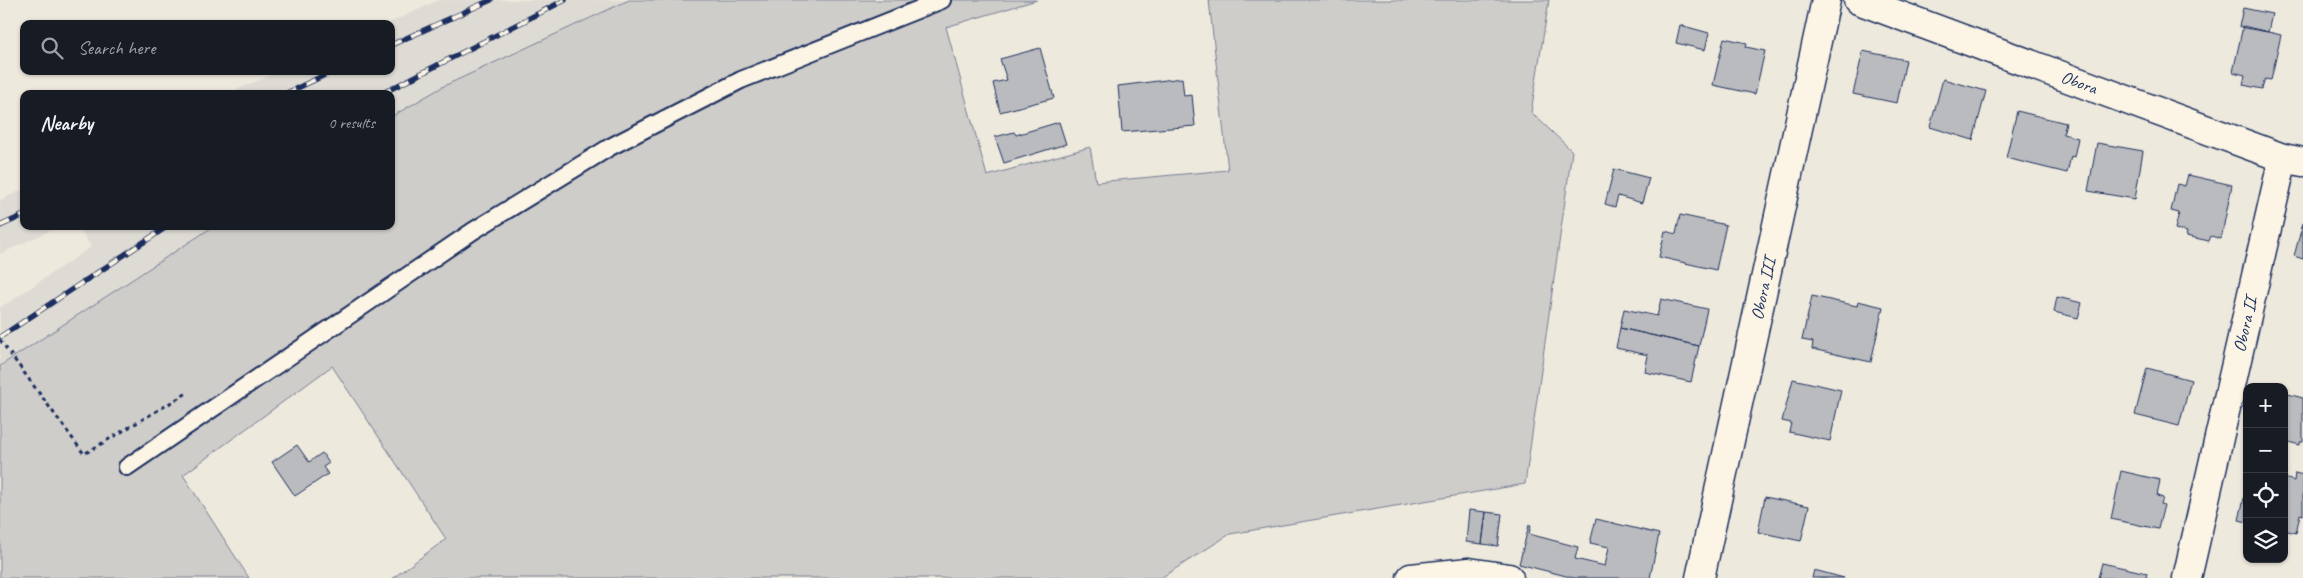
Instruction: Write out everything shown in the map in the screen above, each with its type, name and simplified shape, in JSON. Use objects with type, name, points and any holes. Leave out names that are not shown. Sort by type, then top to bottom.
[{"type":"street","name":"Obora III","points":[[1700,578],[1826,0]]},
{"type":"street","name":"Obora","points":[[1858,0],[2293,160]]},
{"type":"street","name":"Obora II","points":[[2187,578],[2293,160]]},
{"type":"street","points":[[1411,578],[1469,572],[1509,578]]},
{"type":"lane","points":[[127,468],[473,231],[610,147],[741,80],[942,0]]},
{"type":"path","points":[[0,340],[84,454]]},
{"type":"shaded area","points":[[439,0],[629,0],[444,86],[395,115],[395,90],[236,90],[271,75],[395,75],[395,20]]},
{"type":"shaded area","points":[[629,0],[1037,0],[946,27],[987,176],[1090,147],[1096,182],[1228,170],[1209,0],[1549,0],[1531,112],[1572,151],[1525,484],[1230,534],[1161,578],[393,578],[446,539],[332,366],[183,475],[249,578],[0,578],[0,366],[208,230],[395,230],[395,115],[444,86]]},
{"type":"shaded area","points":[[20,191],[20,230],[51,230],[0,254],[0,200]]},
{"type":"shaded area","points":[[80,230],[208,230],[0,366],[0,308],[91,247]]},
{"type":"building","points":[[2243,8],[2272,14],[2268,32],[2239,27]]},
{"type":"building","points":[[1680,25],[1709,33],[1705,50],[1676,43]]},
{"type":"building","points":[[2243,26],[2281,35],[2271,80],[2265,79],[2262,89],[2243,85],[2245,75],[2233,72]]},
{"type":"building","points":[[1724,38],[1747,43],[1746,47],[1765,51],[1755,94],[1713,85]]},
{"type":"building","points":[[1040,48],[1054,98],[1000,112],[993,83],[1007,80],[1000,59]]},
{"type":"building","points":[[1863,51],[1906,60],[1897,103],[1853,94]]},
{"type":"building","points":[[1182,78],[1184,96],[1192,95],[1195,126],[1122,132],[1118,86]]},
{"type":"building","points":[[1943,79],[1986,91],[1973,140],[1930,127]]},
{"type":"building","points":[[2017,111],[2066,123],[2063,134],[2078,138],[2074,157],[2071,156],[2067,173],[2006,158]]},
{"type":"building","points":[[1059,122],[1066,144],[1004,163],[995,137],[1014,132],[1016,135]]},
{"type":"building","points":[[2097,143],[2143,151],[2135,199],[2088,191]]},
{"type":"building","points":[[1614,169],[1649,178],[1642,203],[1618,196],[1615,207],[1605,204]]},
{"type":"building","points":[[2188,175],[2232,185],[2221,239],[2211,236],[2209,241],[2186,236],[2187,232],[2175,229],[2179,213],[2171,211],[2177,184],[2185,186]]},
{"type":"building","points":[[1680,215],[1726,225],[1716,270],[1659,257],[1665,231],[1676,234]]},
{"type":"building","points":[[2303,223],[2303,259],[2294,256]]},
{"type":"building","points":[[1812,296],[1857,306],[1858,301],[1883,307],[1871,362],[1812,349],[1813,342],[1802,340]]},
{"type":"building","points":[[2057,297],[2082,303],[2078,318],[2054,312]]},
{"type":"building","points":[[1661,299],[1707,309],[1699,346],[1620,328],[1624,309],[1657,316]]},
{"type":"building","points":[[1620,328],[1699,346],[1691,382],[1645,372],[1648,355],[1616,348]]},
{"type":"building","points":[[2147,368],[2191,380],[2179,426],[2135,415]]},
{"type":"building","points":[[1793,379],[1841,390],[1830,441],[1789,432],[1791,423],[1782,421]]},
{"type":"building","points":[[2288,394],[2303,398],[2303,442],[2300,442],[2300,445],[2288,442]]},
{"type":"building","points":[[297,445],[309,462],[322,453],[329,463],[323,467],[328,474],[295,496],[272,462]]},
{"type":"building","points":[[2121,471],[2160,480],[2157,496],[2163,498],[2161,504],[2164,505],[2158,529],[2111,519]]},
{"type":"building","points":[[2295,473],[2303,475],[2303,515],[2300,514],[2296,533],[2288,531],[2288,479],[2294,481]]},
{"type":"building","points":[[1765,497],[1809,506],[1801,541],[1758,532]]},
{"type":"building","points":[[2243,502],[2243,521],[2239,520]]},
{"type":"building","points":[[1469,510],[1486,512],[1482,544],[1466,542]]},
{"type":"building","points":[[1486,512],[1502,514],[1498,546],[1482,544]]},
{"type":"building","points":[[1596,519],[1659,534],[1650,578],[1574,578],[1519,564],[1529,525],[1531,525],[1529,534],[1578,547],[1575,559],[1605,566],[1609,547],[1590,543]]},
{"type":"building","points":[[2102,563],[2147,573],[2146,578],[2098,578]]},
{"type":"building","points":[[1814,570],[1844,578],[1812,578]]},
{"type":"railway","points":[[395,43],[491,0]]},
{"type":"railway","points":[[389,90],[565,0]]},
{"type":"railway","points":[[293,90],[325,75]]},
{"type":"railway","points":[[0,226],[20,217]]},
{"type":"railway","points":[[0,337],[162,230]]}]
